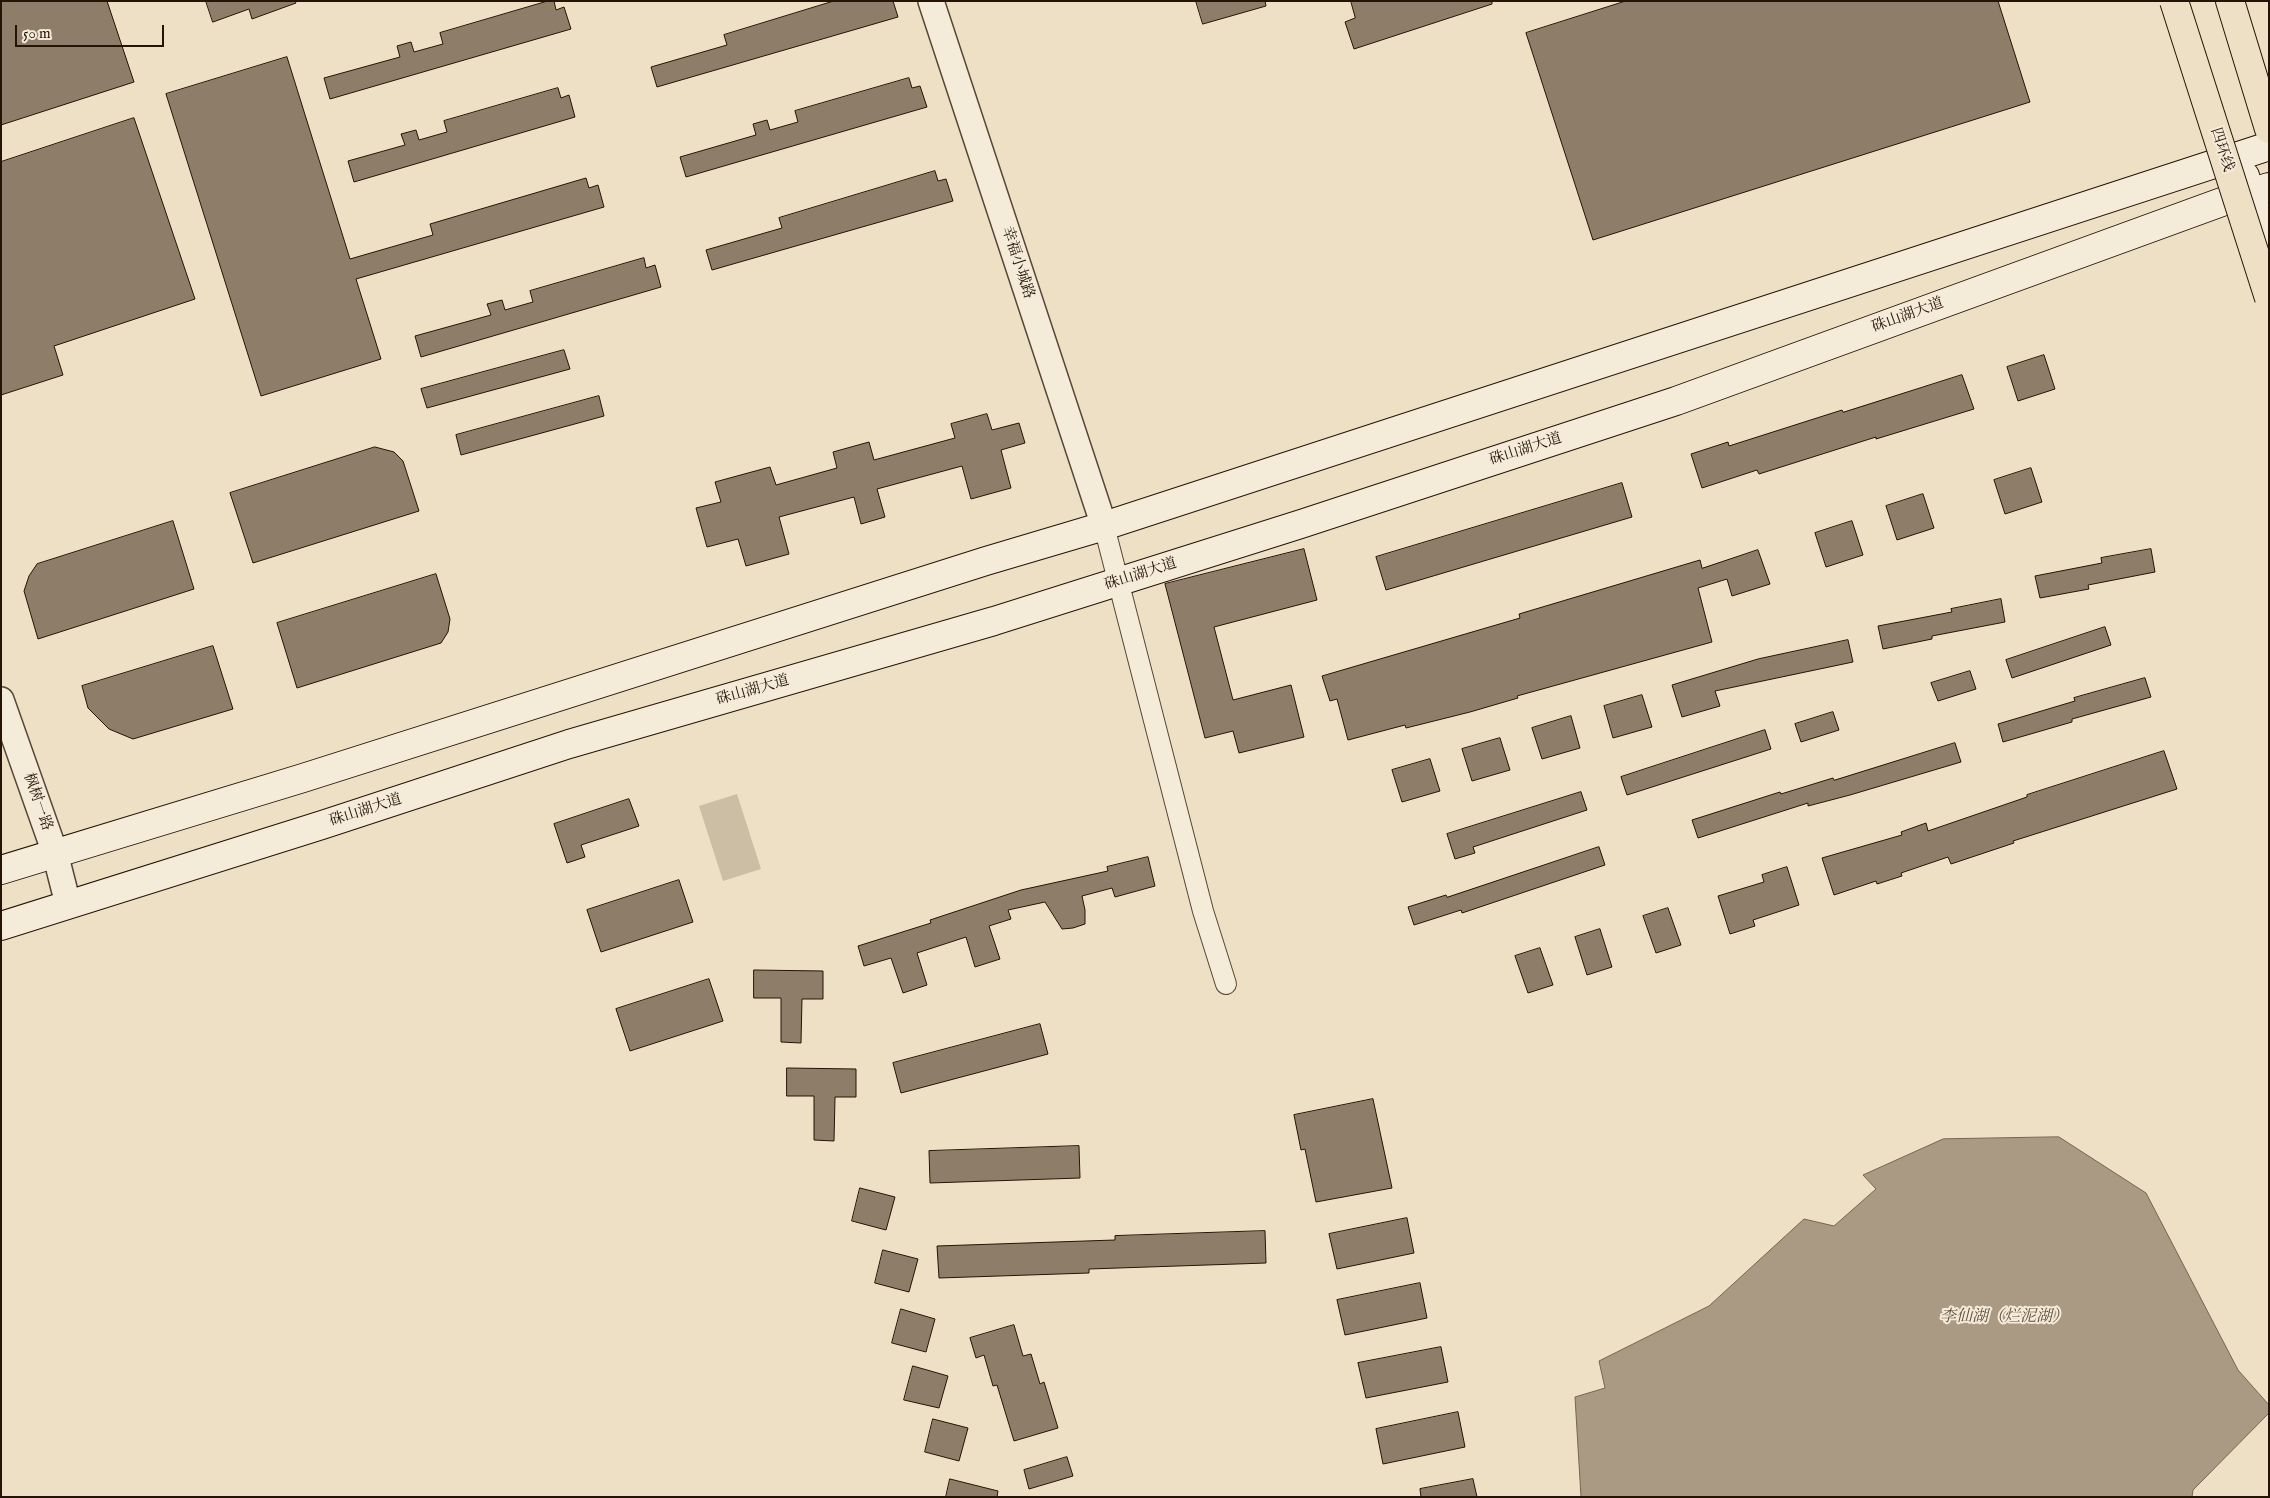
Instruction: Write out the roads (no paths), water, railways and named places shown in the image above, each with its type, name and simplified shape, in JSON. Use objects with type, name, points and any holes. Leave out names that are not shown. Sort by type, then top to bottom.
[{"type":"highway","name":"四环线","points":[[2174,1],[2269,298]]},
{"type":"highway","points":[[2230,1],[2269,129]]},
{"type":"main road","points":[[1,870],[303,778],[986,561],[1104,526],[2269,146]]},
{"type":"main road","points":[[2239,156],[2260,190],[2269,253]]},
{"type":"main road","name":"硃山湖大道","points":[[1,926],[331,822],[569,744],[994,622],[1118,582],[1676,400],[2260,190]]},
{"type":"street","name":"幸福小城路","points":[[931,1],[1104,526]]},
{"type":"street","points":[[1104,526],[1202,911],[1226,984]]},
{"type":"street","name":"枫树一路","points":[[1,700],[55,853],[68,904]]},
{"type":"water","name":"李仙湖（烂泥湖）","points":[[2059,1137],[2146,1193],[2238,1370],[2269,1405],[2269,1413],[2193,1490],[2192,1497],[1581,1497],[1575,1397],[1605,1388],[1599,1361],[1709,1306],[1804,1219],[1834,1226],[1876,1189],[1863,1175],[1943,1139]]}]
